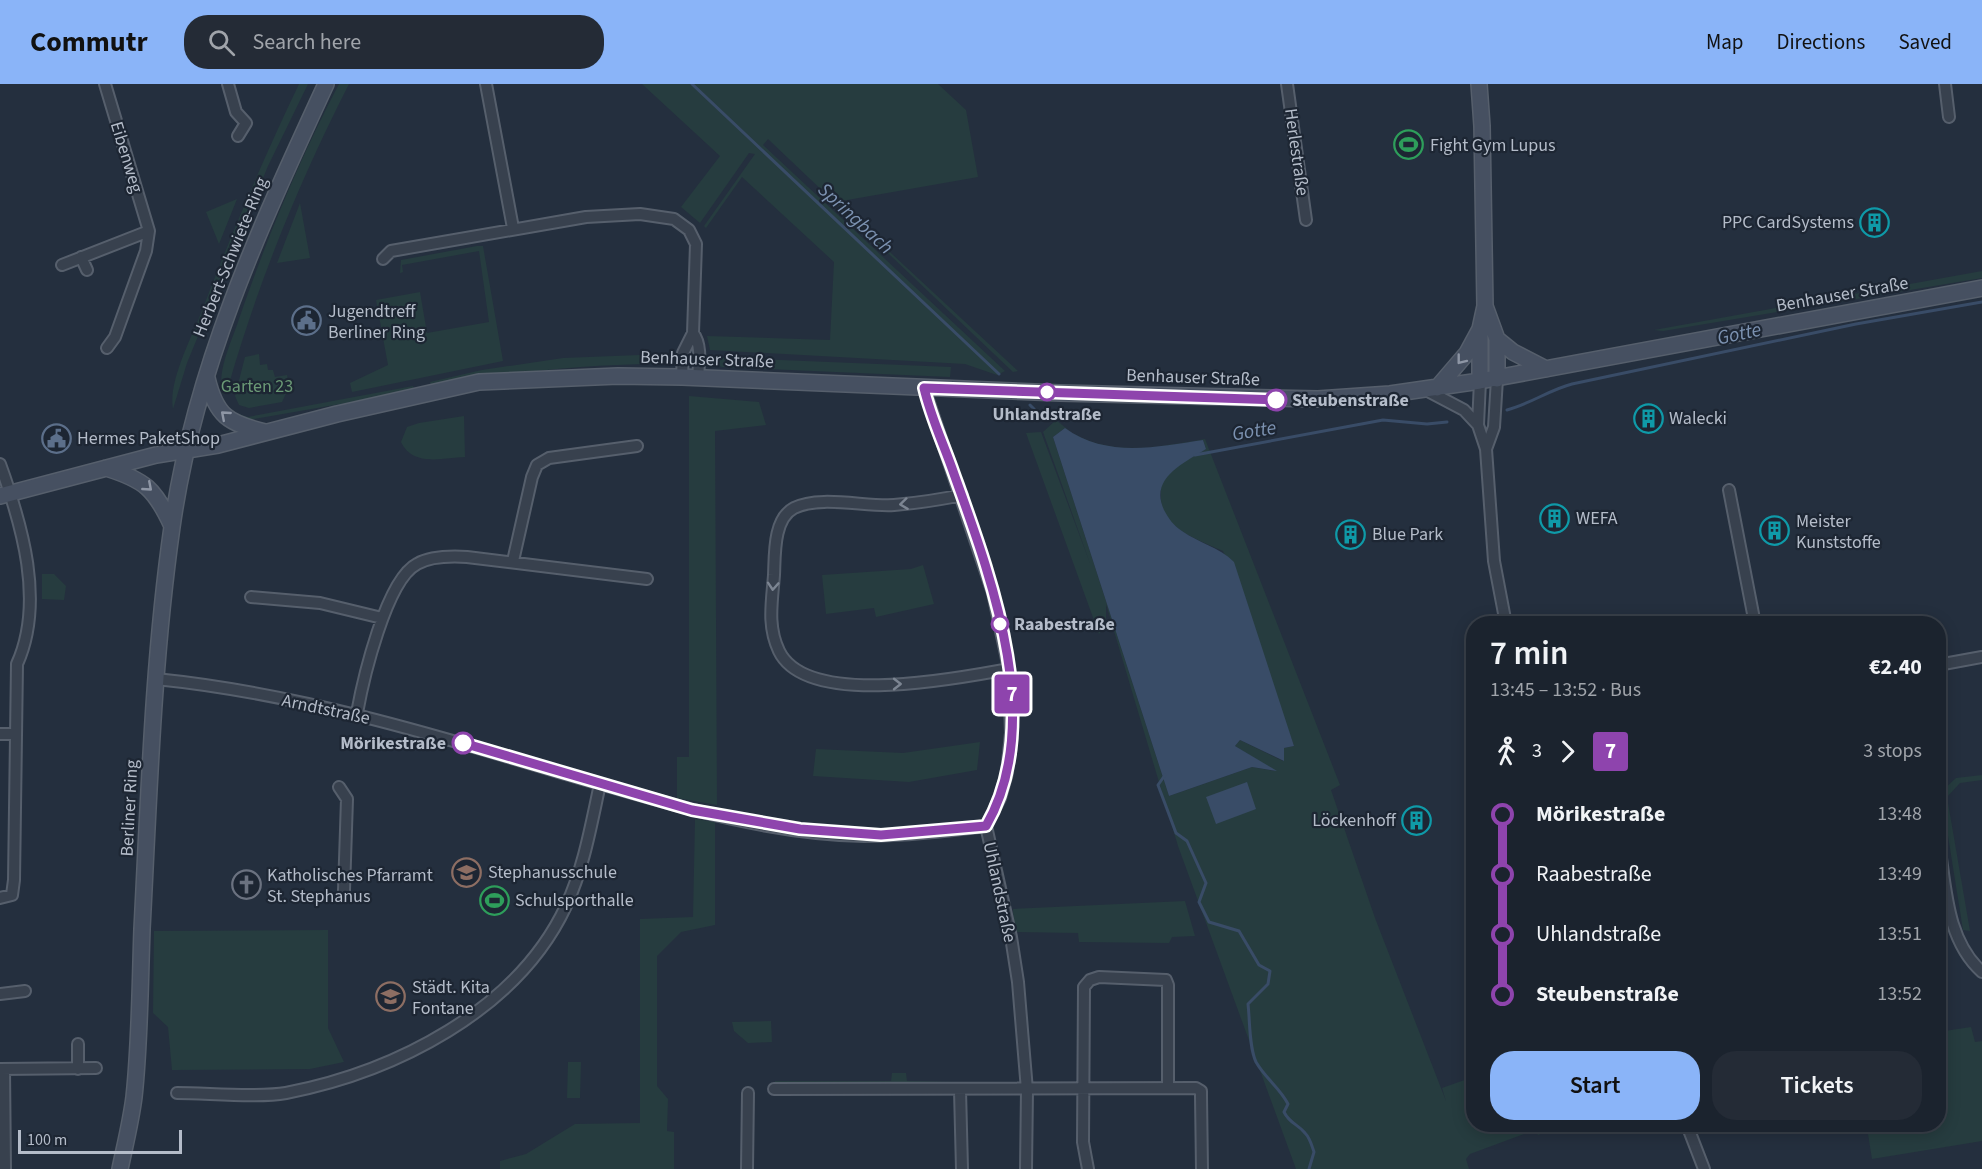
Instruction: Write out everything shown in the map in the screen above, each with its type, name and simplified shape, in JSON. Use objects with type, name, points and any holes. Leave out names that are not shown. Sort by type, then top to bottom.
[{"type":"main road","name":"Herbert-Schwiete-Ring","points":[[186,450],[206,374],[259,229],[326,84]]},
{"type":"main road","points":[[1479,84],[1482,126],[1485,306],[1480,328],[1480,381]]},
{"type":"main road","name":"Benhauser Straße","points":[[5,495],[106,468],[479,382],[618,376],[682,376],[924,388],[1275,400],[1318,399],[1431,389],[1480,381],[1982,288]]},
{"type":"main road","points":[[1485,306],[1497,339],[1497,378]]},
{"type":"main road","points":[[1431,389],[1467,353],[1480,328]]},
{"type":"main road","points":[[1497,339],[1513,352],[1546,369]]},
{"type":"main road","points":[[206,374],[211,397],[225,417],[247,427],[268,432]]},
{"type":"main road","name":"Berliner Ring","points":[[120,1169],[134,1099],[156,679],[172,526],[186,450]]},
{"type":"main road","points":[[106,468],[147,485],[160,501],[172,526]]},
{"type":"street","name":"Eibenweg","points":[[105,84],[149,231],[146,251],[119,326],[107,348]]},
{"type":"street","points":[[228,84],[236,112],[246,123],[238,136]]},
{"type":"street","points":[[486,84],[513,228]]},
{"type":"street","name":"Herlestraße","points":[[1287,84],[1306,220]]},
{"type":"street","points":[[1945,84],[1949,117]]},
{"type":"street","points":[[383,259],[391,251],[513,228],[586,217],[640,214],[665,216],[683,224],[690,230],[696,244],[693,333],[683,353],[682,376]]},
{"type":"street","points":[[62,265],[149,231]]},
{"type":"street","points":[[81,257],[87,270]]},
{"type":"street","points":[[693,333],[697,338],[699,354],[698,377]]},
{"type":"street","points":[[1486,448],[1494,427],[1497,378]]},
{"type":"street","points":[[1480,381],[1478,425],[1486,448],[1494,561],[1504,616]]},
{"type":"street","name":"Uhlandstraße","points":[[924,388],[933,419],[962,495],[993,593],[1009,669],[1011,733],[1007,772],[996,810],[986,826],[1011,937],[1027,1090],[1026,1169]]},
{"type":"street","points":[[1431,389],[1464,410],[1478,425]]},
{"type":"street","points":[[513,561],[532,477],[537,465],[549,458],[637,446]]},
{"type":"street","points":[[0,464],[5,495],[26,561],[30,616],[24,648],[17,664],[14,880],[12,895],[0,898]]},
{"type":"street","points":[[1729,490],[1753,616]]},
{"type":"street","points":[[962,495],[892,505],[807,502],[791,509],[782,521],[776,543],[770,623],[780,652],[790,666],[813,678],[828,682],[918,684],[1009,669]]},
{"type":"street","points":[[357,713],[382,618],[396,588],[417,564],[446,556],[513,561],[647,579]]},
{"type":"street","points":[[251,597],[320,603],[382,618]]},
{"type":"street","points":[[1946,664],[1982,657]]},
{"type":"street","name":"Arndtstraße","points":[[156,679],[357,713],[708,814],[800,829],[881,835],[986,826]]},
{"type":"street","points":[[0,734],[16,734]]},
{"type":"street","points":[[177,1093],[283,1094],[352,1076],[430,1044],[485,1005],[519,975],[566,907],[582,865],[600,784]]},
{"type":"street","points":[[339,787],[347,799],[344,890]]},
{"type":"street","points":[[1946,882],[1956,937],[1967,959],[1982,972]]},
{"type":"street","points":[[1088,1169],[1083,1142],[1083,987],[1090,980],[1099,977],[1166,980],[1168,986],[1168,1088]]},
{"type":"street","points":[[0,994],[25,990]]},
{"type":"street","points":[[78,1044],[78,1069]]},
{"type":"street","points":[[5,1169],[2,1069],[96,1068]]},
{"type":"street","points":[[774,1089],[1168,1088],[1201,1090],[1202,1169]]},
{"type":"street","points":[[960,1090],[962,1169]]},
{"type":"street","points":[[747,1169],[748,1093]]},
{"type":"street","points":[[1690,1132],[1704,1169]]},
{"type":"green space","points":[[299,84],[308,84],[268,166],[187,363],[173,409],[174,386],[181,361],[248,197]]},
{"type":"green space","points":[[339,84],[349,84],[297,194],[267,269],[229,384],[223,394],[221,385],[223,366],[261,259],[297,170]]},
{"type":"green space","points":[[642,84],[938,84],[966,110],[978,177],[836,202],[1018,371],[1013,372],[768,139],[763,145],[1005,371],[997,375],[965,364],[710,350],[707,336],[830,340],[834,262],[742,177],[706,228],[704,226],[755,154],[749,153],[700,223],[681,207],[720,156]]},
{"type":"green space","points":[[237,199],[219,244],[206,212]]},
{"type":"green space","points":[[300,203],[310,258],[277,263]]},
{"type":"green space","points":[[483,246],[503,361],[352,392],[350,383],[388,365],[376,300],[420,292],[427,333],[489,322],[479,251],[402,265],[403,272],[400,273],[401,260]]},
{"type":"green space","points":[[1982,271],[1982,278],[1663,331],[1654,330]]},
{"type":"green space","name":"Garten 23","points":[[259,354],[260,365],[267,364],[268,370],[273,370],[275,377],[287,375],[289,387],[282,402],[249,408],[239,405],[235,396],[245,357]]},
{"type":"green space","points":[[665,354],[660,361],[654,364],[543,370],[432,388],[430,382],[482,370],[563,358]]},
{"type":"green space","points":[[709,357],[951,367],[950,377],[722,367],[713,363]]},
{"type":"green space","points":[[413,386],[415,391],[248,420],[241,419],[230,411],[248,417]]},
{"type":"green space","points":[[689,396],[759,402],[766,425],[715,431],[717,805],[677,798],[677,757],[689,757]]},
{"type":"green space","points":[[464,416],[465,457],[420,458],[406,450],[401,442],[407,427]]},
{"type":"green space","points":[[1056,420],[1069,430],[1065,428],[1053,437],[1169,796],[1252,767],[1275,771],[1235,746],[1240,740],[1283,761],[1284,748],[1294,746],[1223,551],[1192,537],[1173,525],[1166,517],[1162,507],[1161,487],[1165,477],[1175,467],[1206,449],[1203,440],[1146,447],[1205,439],[1340,785],[1331,790],[1375,918],[1446,1101],[1442,1088],[1466,1079],[1466,1132],[1530,1132],[1470,1154],[1466,1159],[1469,1169],[1296,1169],[1178,846],[1106,604],[1106,626],[1099,634],[1026,433],[1041,432],[1091,566],[1043,432]]},
{"type":"green space","points":[[923,565],[934,604],[876,617],[874,608],[826,614],[822,575],[911,569]]},
{"type":"green space","points":[[42,574],[54,574],[66,586],[64,600],[42,599]]},
{"type":"green space","points":[[980,742],[977,770],[909,782],[813,776],[816,749],[903,753]]},
{"type":"green space","points":[[1982,775],[1982,780],[1960,783],[1947,797],[1970,931],[1963,930],[1946,823],[1946,787],[1956,778]]},
{"type":"green space","points":[[695,819],[715,822],[715,925],[681,932],[657,956],[657,1086],[668,1099],[667,1131],[674,1132],[674,1169],[500,1169],[500,1161],[526,1154],[575,1124],[640,1123],[640,919],[693,917]]},
{"type":"green space","points":[[1185,901],[1195,936],[1172,937],[1169,943],[1079,942],[1078,933],[1014,932],[1013,909]]},
{"type":"green space","points":[[328,930],[328,1028],[344,1062],[310,1069],[172,1070],[168,1027],[153,1013],[154,931]]},
{"type":"green space","points":[[771,1021],[772,1042],[748,1043],[734,1031],[732,1022]]},
{"type":"green space","points":[[1971,1027],[1975,1042],[1982,1041],[1982,1141],[1872,1159],[1868,1134],[1946,1132],[1946,1031]]},
{"type":"green space","points":[[568,1062],[581,1062],[580,1098],[567,1098]]},
{"type":"green space","points":[[892,1073],[906,1073],[907,1081],[955,1082],[955,1089],[775,1088],[775,1081],[891,1081]]},
{"type":"water","points":[[1065,428],[1097,444],[1114,447],[1149,447],[1203,440],[1206,449],[1179,466],[1165,480],[1161,489],[1161,499],[1164,510],[1176,526],[1234,562],[1294,746],[1284,748],[1284,761],[1240,740],[1235,746],[1277,771],[1252,767],[1169,796],[1053,437]]},
{"type":"water","points":[[1247,782],[1256,809],[1216,824],[1206,797]]},
{"type":"waterway","name":"Springbach","points":[[692,84],[999,374]]},
{"type":"waterway","name":"Gotte","points":[[1507,410],[1572,384],[1856,324],[1982,302]]},
{"type":"waterway","name":"Springbach","points":[[1030,405],[1040,415]]},
{"type":"waterway","name":"Gotte","points":[[1195,455],[1383,420],[1427,424],[1447,422]]},
{"type":"waterway","name":"Springbach","points":[[1165,775],[1158,785],[1176,833],[1187,841],[1206,883],[1199,902],[1209,922],[1239,931],[1259,965],[1270,971],[1268,984],[1248,1004],[1252,1049],[1256,1062],[1288,1104],[1284,1112],[1286,1116],[1310,1140],[1314,1152],[1309,1169]]},
{"type":"bus line","name":"7","points":[[463,743],[692,810],[800,829],[862,836],[929,833],[986,826],[996,810],[1007,772],[1012,694],[1006,645],[993,593],[962,495],[928,406],[924,388],[1276,400]]},
{"type":"place","name":"Fight Gym Lupus","points":[[1409,145]]},
{"type":"place","name":"PPC CardSystems","points":[[1875,222]]},
{"type":"place","name":"Jugendtreff Berliner Ring","points":[[307,321]]},
{"type":"place","name":"Uhlandstraße","points":[[1047,392]]},
{"type":"place","name":"Steubenstraße","points":[[1276,400]]},
{"type":"place","name":"Walecki","points":[[1648,418]]},
{"type":"place","name":"Hermes PaketShop","points":[[56,438]]},
{"type":"place","name":"WEFA","points":[[1555,518]]},
{"type":"place","name":"Meister Kunststoffe","points":[[1775,531]]},
{"type":"place","name":"Blue Park","points":[[1351,534]]},
{"type":"place","name":"Raabestraße","points":[[1000,624]]},
{"type":"place","name":"Mörikestraße","points":[[463,743]]},
{"type":"place","name":"Löckenhoff","points":[[1417,820]]},
{"type":"place","name":"Stephanusschule","points":[[467,872]]},
{"type":"place","name":"Katholisches Pfarramt St. Stephanus","points":[[246,885]]},
{"type":"place","name":"Schulsporthalle","points":[[494,900]]},
{"type":"place","name":"Städt. Kita Fontane","points":[[391,997]]}]
